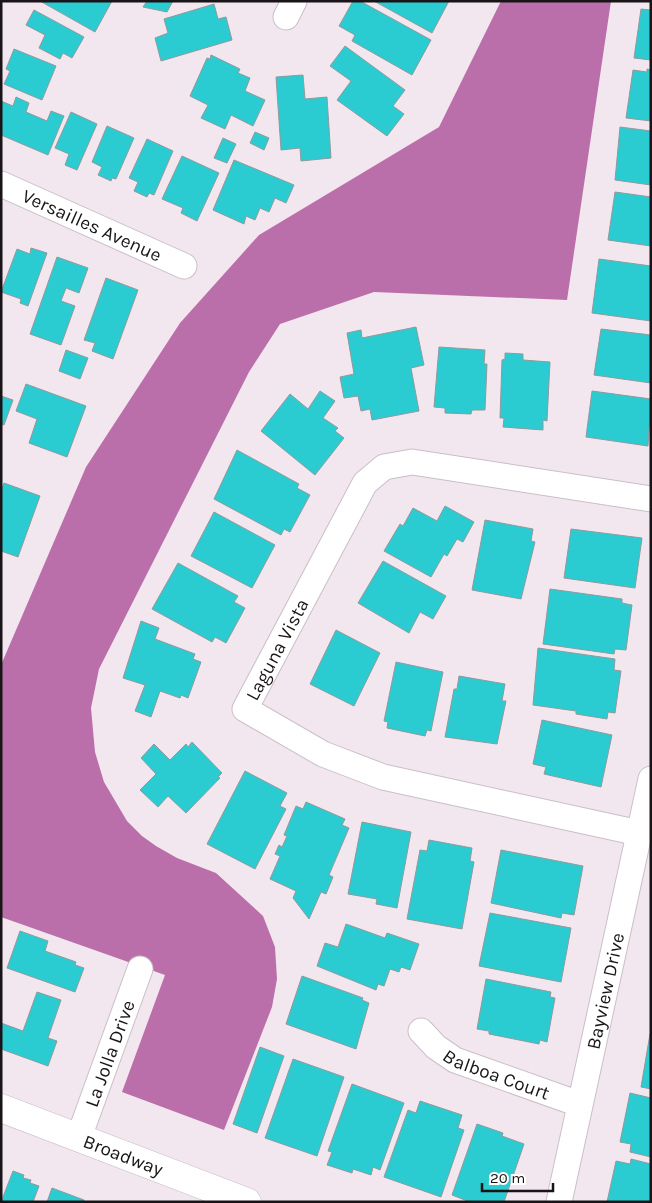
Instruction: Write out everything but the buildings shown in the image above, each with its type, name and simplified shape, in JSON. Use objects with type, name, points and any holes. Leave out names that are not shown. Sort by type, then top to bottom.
[{"type":"street","name":"Versailles Avenue","points":[[1,184],[184,266]]},
{"type":"street","name":"Laguna Vista","points":[[640,833],[383,777],[323,754],[245,709],[365,483],[384,467],[412,462],[651,499]]},
{"type":"street","name":"Bayview Drive","points":[[559,1202],[651,779]]},
{"type":"street","name":"La Jolla Drive","points":[[79,1137],[140,969]]},
{"type":"street","name":"Balboa Court","points":[[421,1031],[436,1047],[455,1060],[579,1104]]},
{"type":"street","name":"Broadway","points":[[1,1108],[247,1202]]},
{"type":"shaded area","points":[[501,1],[611,1],[567,300],[374,292],[280,324],[249,372],[99,669],[91,708],[95,752],[104,782],[127,821],[142,836],[156,846],[177,858],[216,873],[263,916],[275,947],[277,979],[272,1007],[224,1130],[122,1092],[165,975],[1,917],[1,665],[86,467],[180,323],[259,235],[439,127]]}]
